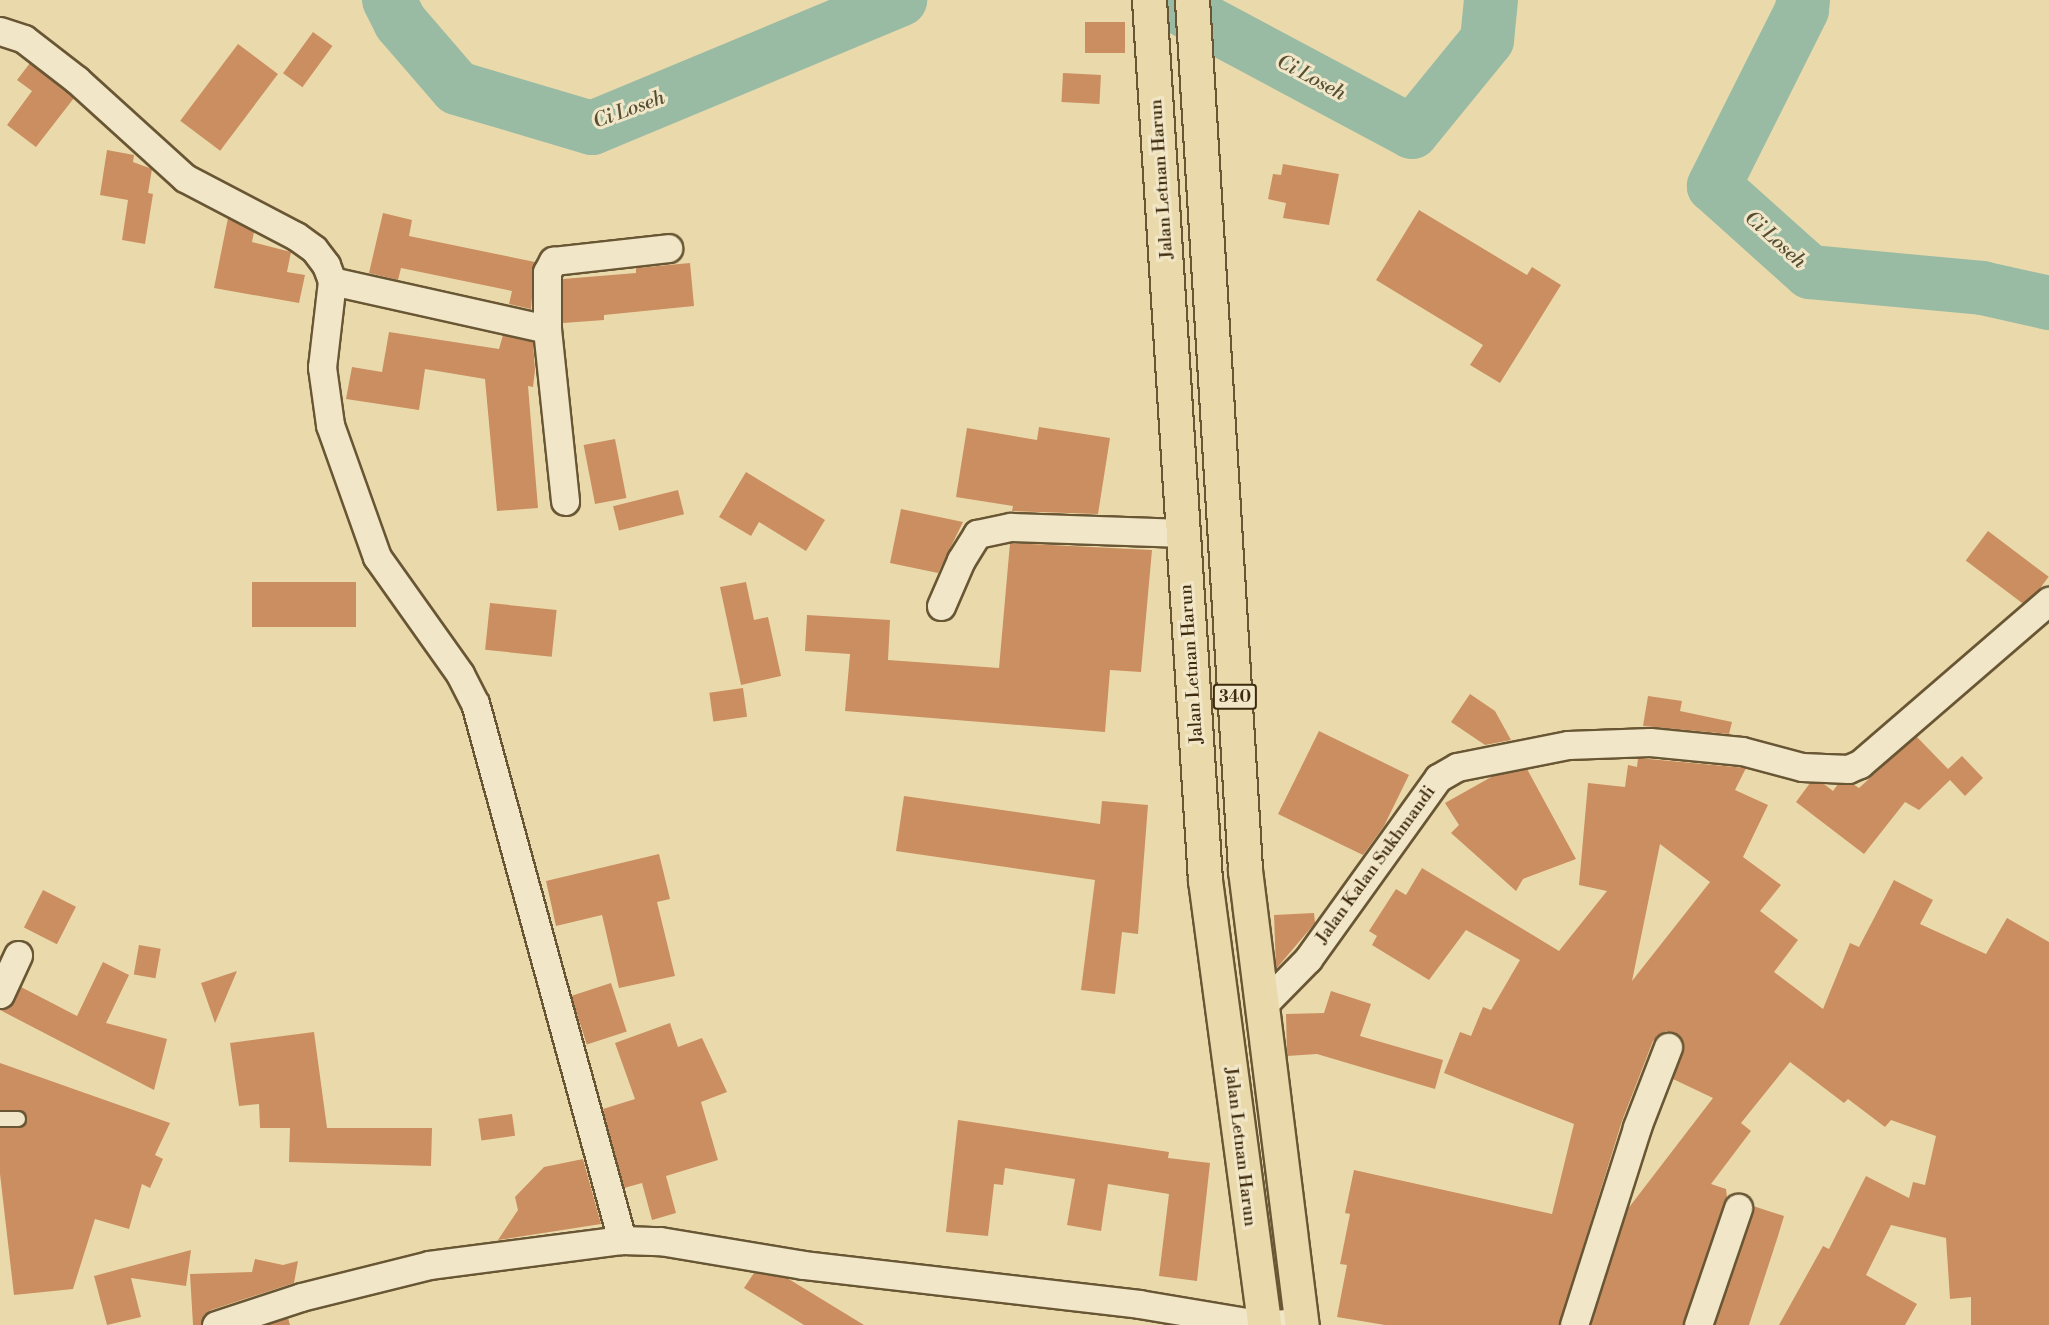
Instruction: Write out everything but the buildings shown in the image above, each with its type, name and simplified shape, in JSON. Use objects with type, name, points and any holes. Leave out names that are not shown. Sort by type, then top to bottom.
[{"type":"main road","name":"Jalan Letnan Harun","points":[[1149,0],[1205,880],[1264,1325]]},
{"type":"main road","name":"340","points":[[1192,0],[1198,67],[1245,870],[1302,1324]]},
{"type":"street","points":[[0,30],[24,39],[68,73],[185,178],[314,249],[333,281],[322,367],[330,425],[377,557],[460,674],[475,703],[622,1240]]},
{"type":"street","points":[[565,501],[547,329],[547,272],[553,261],[668,248]]},
{"type":"street","points":[[333,281],[547,329]]},
{"type":"street","points":[[941,606],[961,560],[977,534],[1011,527],[1184,533]]},
{"type":"street","name":"Jalan Kalan Sukhmandi","points":[[1262,1006],[1308,959],[1438,778],[1457,767],[1568,745],[1650,742],[1742,751],[1802,767],[1848,769],[1860,764],[2049,601]]},
{"type":"street","points":[[0,994],[18,955]]},
{"type":"street","points":[[1574,1325],[1637,1127],[1668,1047]]},
{"type":"street","points":[[1698,1325],[1738,1208]]},
{"type":"street","points":[[216,1325],[301,1297],[429,1265],[622,1240],[660,1240],[803,1265],[1139,1304],[1264,1325],[1302,1324]]},
{"type":"lane","points":[[0,1119],[18,1119]]},
{"type":"waterway","name":"Ci Loseh","points":[[389,0],[400,22],[457,88],[592,128],[900,0]]},
{"type":"waterway","name":"Ci Loseh","points":[[1165,0],[1412,132],[1487,40],[1491,0]]},
{"type":"waterway","name":"Ci Loseh","points":[[1803,0],[1802,10],[1714,186],[1810,272],[1982,288],[2049,303]]}]
